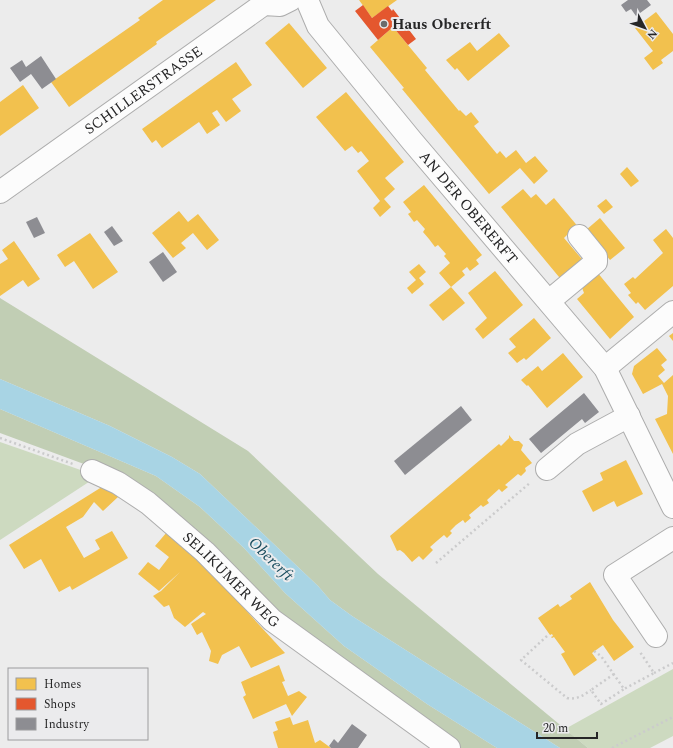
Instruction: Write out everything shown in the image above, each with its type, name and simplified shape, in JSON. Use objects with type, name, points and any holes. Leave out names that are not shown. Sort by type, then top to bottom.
[{"type":"street","name":"SCHILLERSTRASSE","points":[[0,192],[263,2],[280,5],[290,0]]},
{"type":"street","name":"AN DER OBERERFT","points":[[307,0],[318,26],[412,141],[605,368],[673,507]]},
{"type":"street","points":[[549,301],[596,262],[596,257],[579,236]]},
{"type":"street","points":[[605,368],[673,312]]},
{"type":"street","points":[[547,469],[577,444],[629,416]]},
{"type":"street","name":"SELIKUMER WEG","points":[[92,471],[118,483],[148,503],[205,552],[272,620],[315,653],[449,748]]},
{"type":"street","points":[[648,642],[615,575],[673,538]]},
{"type":"path","points":[[0,438],[92,471]]},
{"type":"path","points":[[436,563],[547,469]]},
{"type":"path","points":[[546,636],[521,660],[567,698],[572,699],[581,697],[614,674]]},
{"type":"path","points":[[648,642],[654,673]]},
{"type":"path","points":[[594,651],[601,656],[624,689]]},
{"type":"path","points":[[591,690],[601,704],[624,689],[673,663]]},
{"type":"path","points":[[612,748],[673,718]]},
{"type":"green space","points":[[0,298],[248,451],[378,574],[588,748],[560,748],[352,616],[330,600],[318,586],[200,474],[172,457],[110,426],[0,379]]},
{"type":"green space","points":[[0,409],[156,476],[200,507],[244,548],[285,593],[344,646],[427,704],[497,748],[461,748],[395,703],[92,467],[0,433]]},
{"type":"green space","points":[[0,442],[98,476],[0,540]]},
{"type":"green space","points":[[673,669],[673,736],[650,748],[588,748],[565,729]]},
{"type":"water","name":"Obererft","points":[[0,379],[110,426],[172,457],[200,474],[318,586],[330,600],[352,616],[560,748],[497,748],[427,704],[344,646],[285,593],[244,548],[200,507],[156,476],[0,409]]},
{"type":"building: Homes","points":[[163,0],[216,0],[156,42],[157,44],[69,107],[51,82],[140,20],[138,18]]},
{"type":"building: Homes","points":[[359,0],[397,0],[372,18]]},
{"type":"building: Homes","points":[[656,12],[673,34],[673,51],[661,60],[663,63],[653,70],[644,58],[653,51],[635,28]]},
{"type":"building: Homes","points":[[289,23],[327,68],[303,88],[265,43]]},
{"type":"building: Homes","points":[[393,27],[427,68],[425,70],[459,111],[460,110],[466,116],[471,112],[479,122],[474,126],[497,154],[500,151],[506,158],[516,150],[526,163],[535,156],[548,171],[534,184],[520,168],[489,194],[402,89],[404,88],[370,47]]},
{"type":"building: Homes","points":[[499,33],[510,46],[468,81],[457,68],[455,70],[446,60],[470,42],[477,51]]},
{"type":"building: Homes","points":[[236,62],[252,85],[232,99],[241,111],[226,122],[217,110],[212,113],[220,125],[207,134],[199,122],[162,148],[156,140],[152,143],[142,129]]},
{"type":"building: Homes","points":[[23,85],[39,108],[0,136],[0,102]]},
{"type":"building: Homes","points":[[346,92],[404,162],[385,178],[395,189],[384,199],[391,207],[380,217],[373,208],[380,201],[357,171],[369,161],[361,151],[358,153],[352,146],[345,151],[316,117]]},
{"type":"building: Homes","points":[[627,167],[639,181],[631,187],[620,174]]},
{"type":"building: Homes","points":[[424,185],[482,255],[476,260],[479,264],[470,271],[467,267],[462,271],[465,275],[451,287],[439,273],[450,263],[444,256],[446,254],[438,245],[435,247],[423,232],[425,229],[417,220],[414,222],[408,214],[411,212],[403,202]]},
{"type":"building: Homes","points":[[523,189],[531,198],[536,194],[546,205],[554,198],[580,229],[570,237],[568,234],[564,238],[586,264],[564,283],[501,207]]},
{"type":"building: Homes","points":[[606,199],[613,207],[604,214],[597,206]]},
{"type":"building: Homes","points":[[179,211],[188,222],[198,214],[219,240],[207,250],[193,233],[181,243],[186,248],[173,258],[152,233]]},
{"type":"building: Homes","points":[[600,218],[625,248],[610,260],[586,230]]},
{"type":"building: Homes","points":[[666,229],[673,238],[673,286],[645,310],[638,302],[636,304],[628,295],[631,293],[624,284],[633,277],[635,279],[663,253],[653,240]]},
{"type":"building: Homes","points":[[90,233],[118,272],[93,289],[74,261],[65,267],[57,255]]},
{"type":"building: Homes","points":[[14,241],[40,279],[28,287],[23,280],[0,296],[0,264],[8,259],[2,250]]},
{"type":"building: Homes","points":[[419,264],[426,272],[419,278],[424,284],[412,294],[407,288],[416,280],[409,272]]},
{"type":"building: Homes","points":[[495,271],[523,305],[483,339],[475,329],[487,318],[468,293]]},
{"type":"building: Homes","points":[[597,272],[634,317],[610,339],[577,299],[584,293],[581,285]]},
{"type":"building: Homes","points":[[451,287],[465,303],[443,321],[429,305]]},
{"type":"building: Homes","points":[[534,318],[551,338],[526,360],[524,358],[517,363],[508,353],[516,347],[509,339]]},
{"type":"building: Homes","points":[[673,333],[673,341],[669,336]]},
{"type":"building: Homes","points":[[657,348],[667,360],[661,365],[665,370],[658,376],[664,383],[673,375],[673,454],[655,419],[667,414],[668,396],[662,384],[643,394],[632,374],[634,366]]},
{"type":"building: Homes","points":[[563,353],[583,377],[547,408],[528,385],[527,386],[521,380],[538,366],[542,371]]},
{"type":"building: Homes","points":[[509,435],[514,441],[519,441],[523,445],[521,450],[532,463],[525,468],[526,471],[521,476],[518,474],[505,485],[508,487],[502,492],[499,489],[487,500],[489,503],[483,507],[481,505],[469,515],[471,518],[465,523],[463,520],[456,525],[450,531],[452,533],[447,538],[444,535],[438,540],[430,547],[433,550],[423,560],[419,556],[412,562],[400,550],[397,551],[390,536],[499,444],[501,446],[509,438]]},
{"type":"building: Homes","points":[[626,460],[643,494],[617,507],[614,501],[593,512],[582,491],[603,480],[600,473]]},
{"type":"building: Homes","points":[[105,485],[118,497],[103,511],[94,502],[83,517],[66,527],[84,558],[100,549],[95,540],[112,531],[128,558],[72,590],[70,586],[59,592],[41,559],[24,569],[9,545]]},
{"type":"building: Homes","points":[[167,532],[197,557],[285,653],[251,668],[239,646],[222,655],[218,664],[209,661],[211,651],[202,632],[197,635],[191,624],[206,614],[203,612],[185,627],[174,618],[169,605],[164,607],[153,596],[161,591],[180,572],[159,591],[138,574],[148,562],[159,570],[169,557],[155,546]]},
{"type":"building: Homes","points":[[590,582],[613,620],[634,647],[614,661],[603,645],[592,653],[597,660],[574,676],[561,654],[565,652],[554,637],[551,637],[553,636],[552,634],[550,635],[538,618],[558,604],[560,607],[572,599],[570,596]]},
{"type":"building: Homes","points":[[279,665],[285,681],[282,682],[288,696],[299,691],[307,697],[292,716],[286,704],[253,719],[243,697],[246,695],[241,682]]},
{"type":"building: Homes","points":[[290,717],[293,725],[308,720],[315,743],[320,740],[331,748],[278,748],[273,732],[278,730],[275,722]]},
{"type":"building: Shops","name":"Haus Obererft","points":[[363,5],[372,18],[388,6],[392,11],[393,9],[416,39],[408,45],[393,27],[378,40],[355,11]]},
{"type":"building: Industry","points":[[628,0],[647,0],[651,5],[636,16],[631,9],[626,12],[621,5]]},
{"type":"building: Industry","points":[[41,56],[56,79],[42,89],[31,74],[20,82],[10,68],[22,60],[26,67]]},
{"type":"building: Industry","points":[[37,217],[45,233],[34,238],[26,222]]},
{"type":"building: Industry","points":[[112,226],[123,241],[114,246],[104,232]]},
{"type":"building: Industry","points":[[163,252],[177,272],[163,282],[149,262]]},
{"type":"building: Industry","points":[[584,393],[599,412],[585,423],[582,419],[541,453],[529,439]]},
{"type":"building: Industry","points":[[461,406],[472,420],[405,475],[394,461]]},
{"type":"building: Industry","points":[[352,724],[367,735],[358,748],[331,748],[329,746],[334,739],[338,743]]},
{"type":"place","name":"Haus Obererft","points":[[384,24]]}]
